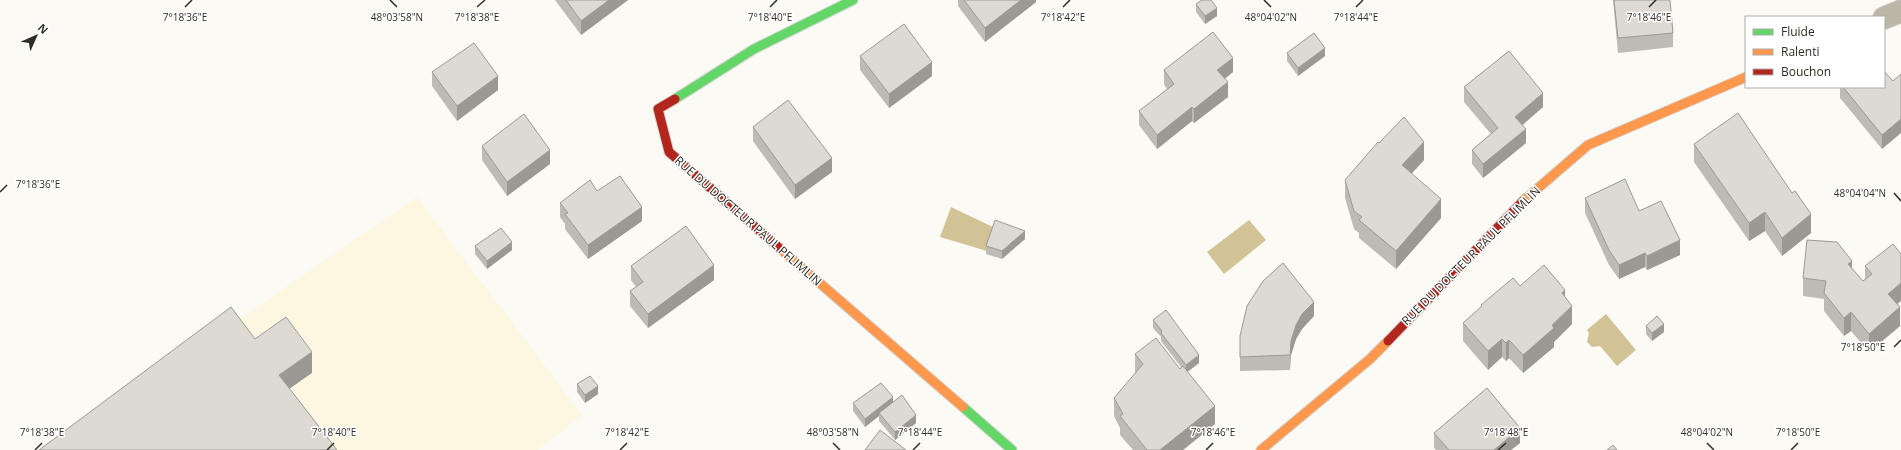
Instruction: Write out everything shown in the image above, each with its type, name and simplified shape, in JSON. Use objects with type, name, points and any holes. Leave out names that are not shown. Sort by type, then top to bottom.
[{"type":"street","name":"RUE DU DOCTEUR PAUL PFLIMLIN","points":[[853,0],[754,49],[658,109],[669,152],[1012,450]]},
{"type":"street","points":[[1885,18],[1901,11]]},
{"type":"street","name":"RUE DU DOCTEUR PAUL PFLIMLIN","points":[[1261,450],[1370,359],[1518,206],[1588,145],[1745,77]]},
{"type":"shaded area","points":[[417,197],[582,415],[537,450],[49,450]]},
{"type":"shaded area","points":[[951,207],[995,228],[987,251],[940,237]]},
{"type":"shaded area","points":[[1249,220],[1266,240],[1224,274],[1207,252]]},
{"type":"shaded area","points":[[1606,314],[1636,350],[1617,366],[1600,346],[1592,347],[1587,342],[1589,333],[1587,330]]},
{"type":"building","points":[[566,0],[609,0],[581,21]]},
{"type":"building","points":[[964,0],[1021,0],[985,28]]},
{"type":"building","points":[[1202,0],[1211,0],[1217,8],[1205,16],[1196,4]]},
{"type":"building","points":[[1614,0],[1670,0],[1673,33],[1618,38]]},
{"type":"building","points":[[904,24],[932,62],[889,94],[860,56]]},
{"type":"building","points":[[1213,32],[1233,58],[1217,70],[1228,82],[1194,109],[1192,107],[1157,135],[1139,111],[1174,84],[1164,70]]},
{"type":"building","points":[[1314,33],[1325,48],[1298,68],[1287,53]]},
{"type":"building","points":[[474,43],[498,76],[457,106],[432,72]]},
{"type":"building","points":[[1509,51],[1543,93],[1515,117],[1526,129],[1483,164],[1472,150],[1498,128],[1464,87]]},
{"type":"building","points":[[1885,72],[1893,81],[1901,74],[1901,119],[1882,135],[1844,88],[1885,88]]},
{"type":"building","points":[[788,100],[832,158],[795,185],[753,127]]},
{"type":"building","points":[[1738,113],[1792,193],[1795,191],[1811,214],[1782,238],[1765,212],[1749,223],[1694,144]]},
{"type":"building","points":[[524,114],[550,150],[507,182],[482,146]]},
{"type":"building","points":[[1404,117],[1424,142],[1402,165],[1441,199],[1396,251],[1359,220],[1362,217],[1354,211],[1345,180],[1378,142],[1379,143]]},
{"type":"building","points":[[620,176],[642,207],[588,245],[565,214],[568,213],[560,203],[590,180],[597,191]]},
{"type":"building","points":[[1625,179],[1639,211],[1661,201],[1680,240],[1647,256],[1645,253],[1619,265],[1609,250],[1585,198]]},
{"type":"building","points":[[995,220],[1025,231],[1002,251],[986,246]]},
{"type":"building","points":[[686,226],[714,265],[648,314],[630,291],[643,282],[631,266]]},
{"type":"building","points":[[501,228],[512,242],[487,261],[475,246]]},
{"type":"building","points":[[1807,240],[1837,242],[1852,261],[1848,264],[1863,281],[1872,274],[1865,266],[1893,244],[1901,254],[1901,283],[1888,294],[1900,307],[1869,334],[1851,312],[1844,318],[1824,293],[1826,281],[1803,278]]},
{"type":"building","points":[[1283,263],[1314,302],[1302,314],[1296,325],[1291,341],[1290,355],[1240,357],[1240,336],[1247,306],[1263,281]]},
{"type":"building","points":[[1544,265],[1565,290],[1562,293],[1572,306],[1552,325],[1554,328],[1523,355],[1509,340],[1506,343],[1502,339],[1488,351],[1463,323],[1482,306],[1481,305],[1513,278],[1520,286]]},
{"type":"building","points":[[231,307],[255,339],[286,317],[312,352],[279,375],[337,450],[39,450]]},
{"type":"building","points":[[1166,310],[1199,355],[1186,365],[1161,333],[1162,331],[1153,320]]},
{"type":"building","points":[[1657,316],[1664,324],[1652,333],[1646,326]]},
{"type":"building","points":[[1156,338],[1180,369],[1183,366],[1215,406],[1160,450],[1147,450],[1120,416],[1123,414],[1114,398],[1143,364],[1135,354]]},
{"type":"building","points":[[590,376],[598,386],[585,395],[577,384]]},
{"type":"building","points":[[881,383],[893,397],[865,419],[853,403]]},
{"type":"building","points":[[1487,388],[1520,428],[1494,450],[1449,450],[1434,433]]},
{"type":"building","points":[[902,395],[916,415],[895,432],[879,413]]},
{"type":"building","points":[[880,430],[906,450],[865,450]]},
{"type":"building","points":[[1613,445],[1617,450],[1607,450]]},
{"type":"traffic: fast","points":[[675,99],[754,49],[853,0]]},
{"type":"traffic: fast","points":[[963,407],[1012,450]]},
{"type":"traffic: slow","points":[[1523,201],[1588,145],[1745,77]]},
{"type":"traffic: slow","points":[[778,247],[963,407]]},
{"type":"traffic: slow","points":[[1261,450],[1370,359],[1388,341]]},
{"type":"traffic: jam","points":[[675,99],[658,109],[669,152],[778,247]]},
{"type":"traffic: jam","points":[[1388,341],[1523,201]]}]
